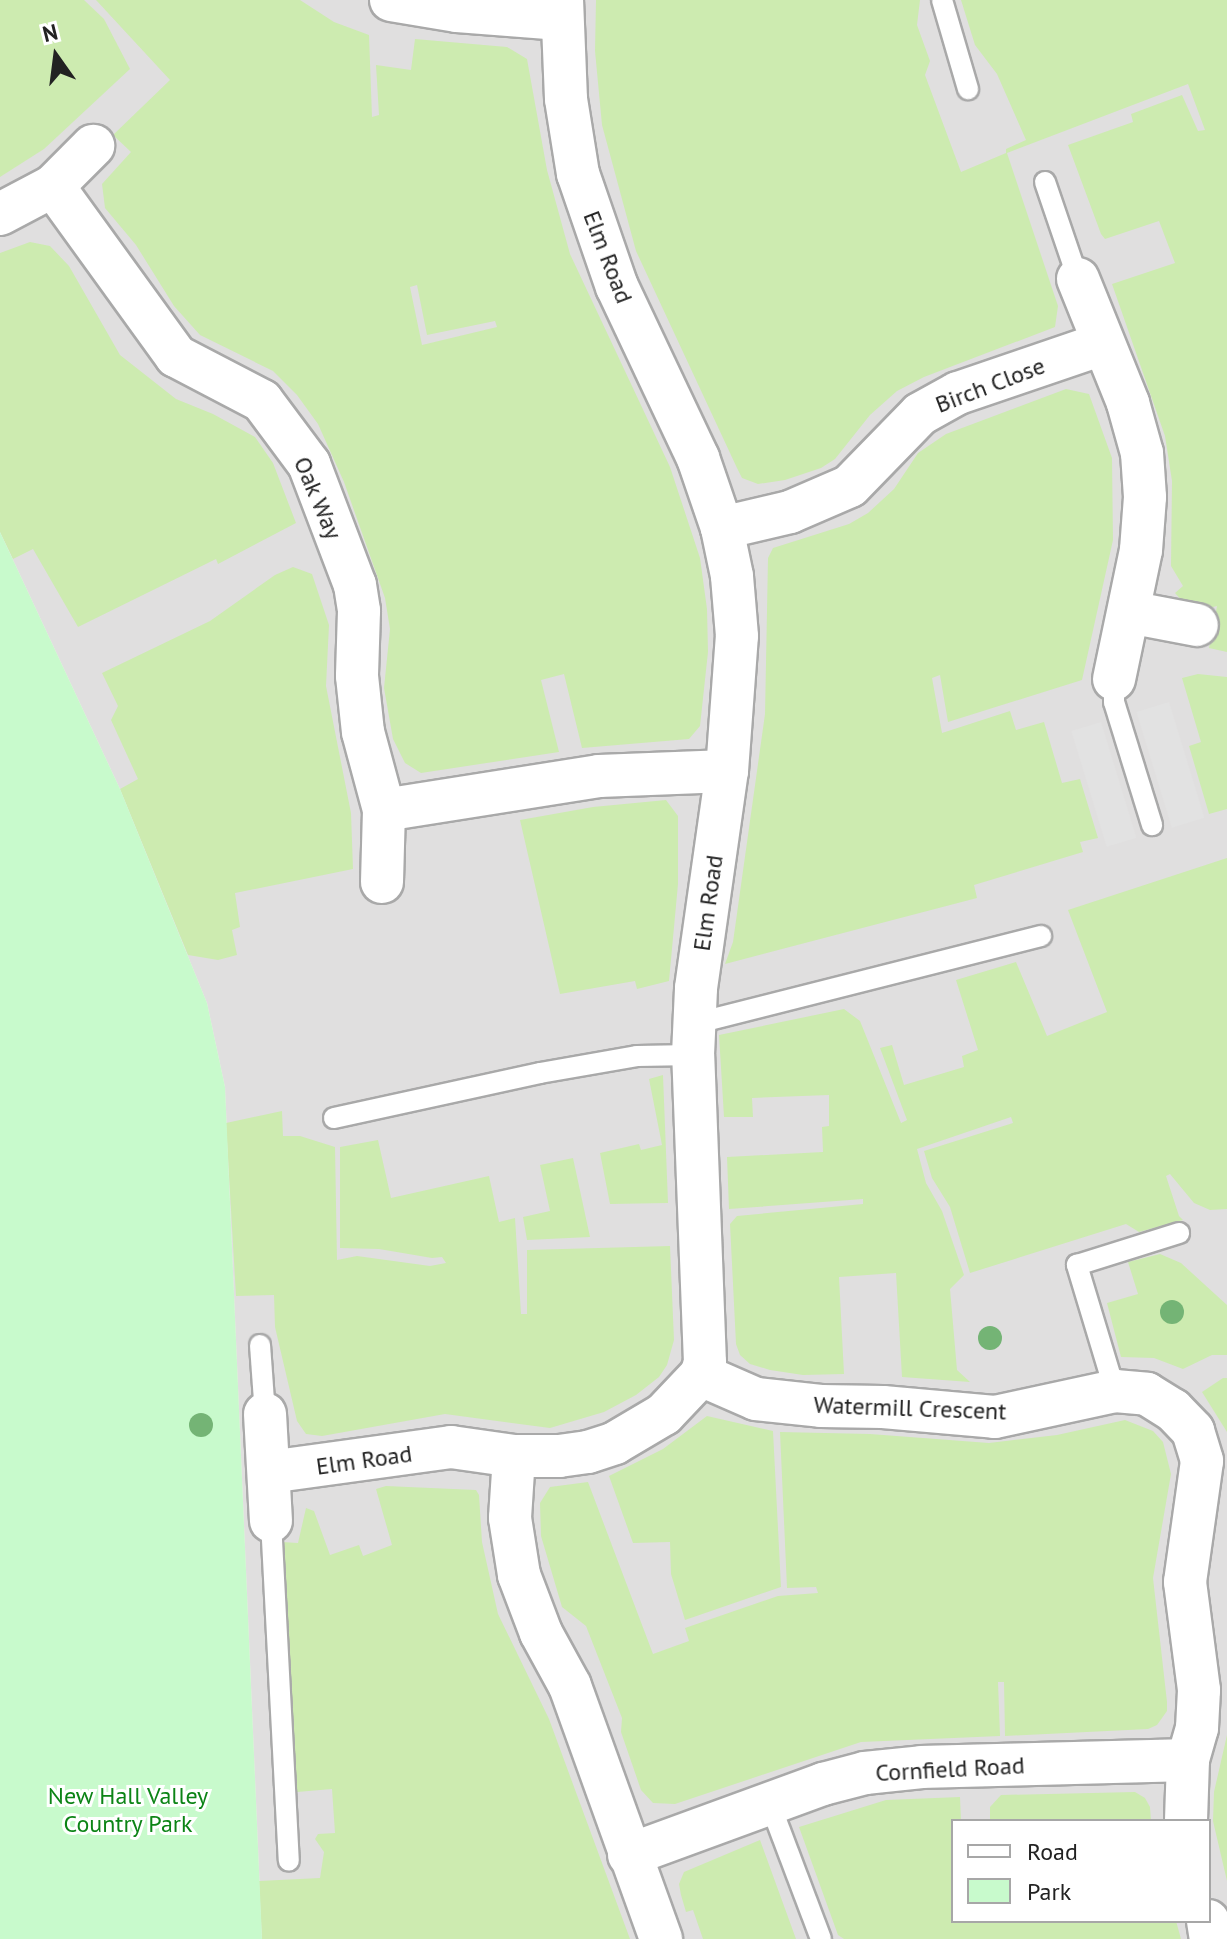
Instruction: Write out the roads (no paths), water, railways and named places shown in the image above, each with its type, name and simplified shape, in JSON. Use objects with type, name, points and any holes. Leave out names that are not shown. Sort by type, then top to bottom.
[{"type":"street","points":[[391,0],[457,11],[562,10]]},
{"type":"street","name":"Elm Road","points":[[269,1472],[451,1447],[514,1456],[559,1456],[615,1443],[664,1414],[701,1375],[706,1351],[695,1039],[696,988],[727,771],[737,636],[732,576],[722,528],[698,458],[617,287],[578,174],[566,99],[562,10]]},
{"type":"street","points":[[0,214],[53,186],[93,146]]},
{"type":"street","name":"Oak Way","points":[[53,186],[176,356],[262,401],[309,464],[355,585],[359,611],[357,676],[363,732],[384,810],[382,882]]},
{"type":"street","points":[[1078,279],[1128,403],[1142,453],[1145,497],[1141,550],[1114,679]]},
{"type":"street","name":"Birch Close","points":[[722,528],[790,512],[850,486],[920,414],[958,393],[1102,344]]},
{"type":"street","points":[[1129,612],[1197,625]]},
{"type":"street","points":[[384,810],[599,776],[727,771]]},
{"type":"street","name":"Watermill Crescent","points":[[701,1375],[756,1399],[995,1417],[1058,1406],[1115,1391],[1147,1394],[1173,1410],[1193,1431],[1202,1461],[1185,1582],[1199,1690],[1197,1728],[1188,1760],[1186,1819]]},
{"type":"street","points":[[265,1414],[271,1521]]},
{"type":"street","points":[[514,1456],[510,1518],[519,1575],[541,1633],[570,1686],[661,1939]]},
{"type":"street","name":"Cornfield Road","points":[[629,1855],[823,1784],[890,1769],[1188,1760]]},
{"type":"lane","points":[[942,0],[968,89]]},
{"type":"lane","points":[[1045,182],[1078,279]]},
{"type":"lane","points":[[1114,679],[1114,702],[1152,825]]},
{"type":"lane","points":[[334,1118],[540,1073],[637,1056],[1041,936]]},
{"type":"lane","points":[[1115,1391],[1077,1265],[1179,1233]]},
{"type":"lane","points":[[260,1345],[265,1414]]},
{"type":"lane","points":[[271,1521],[289,1861]]},
{"type":"lane","points":[[770,1804],[821,1939]]},
{"type":"park label","name":"New Hall Valley Country Park","points":[[128,1810]]}]
